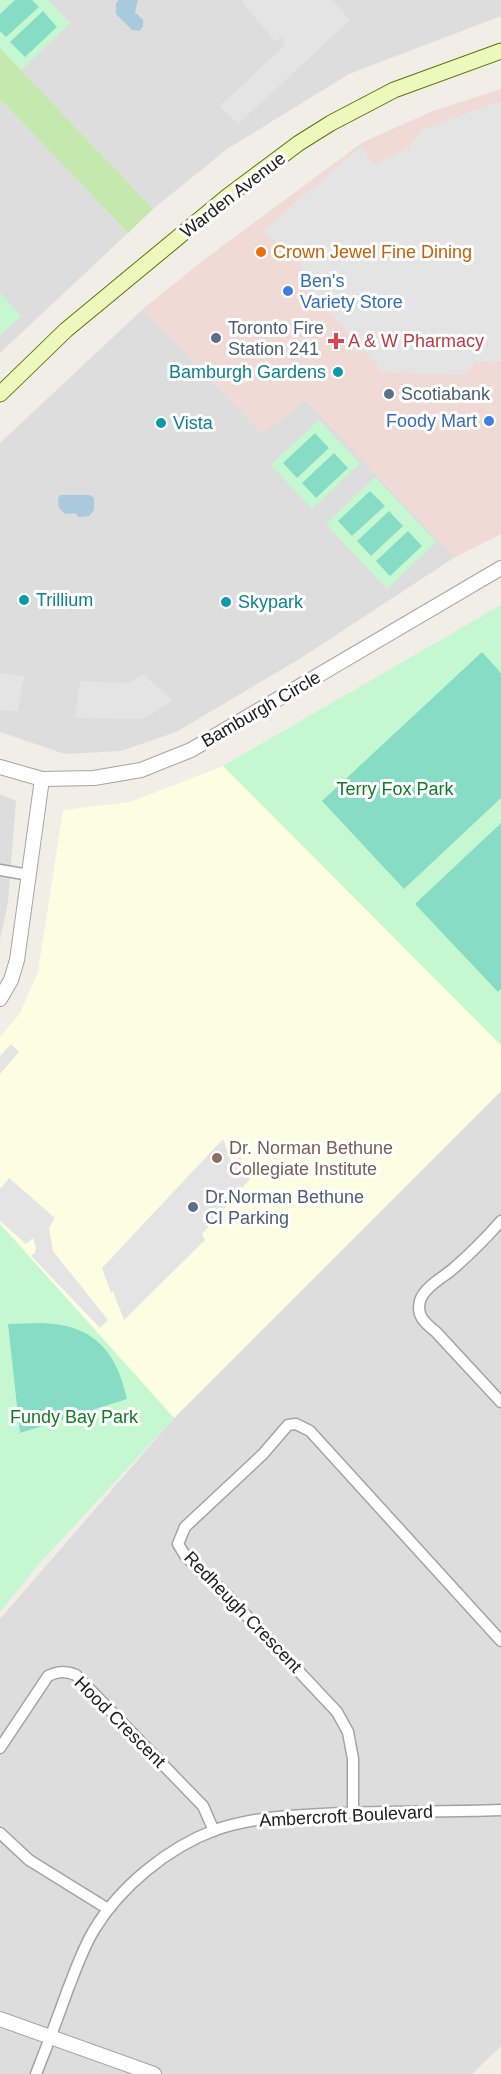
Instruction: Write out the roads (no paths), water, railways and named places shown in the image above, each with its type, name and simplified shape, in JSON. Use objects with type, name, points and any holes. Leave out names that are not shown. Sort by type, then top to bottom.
[{"type":"main road","name":"Warden Avenue","points":[[0,394],[66,330],[228,196],[299,143],[331,123],[394,90],[501,51]]},
{"type":"street","name":"Bamburgh Circle","points":[[0,767],[42,779],[94,778],[118,775],[157,765],[191,750],[501,568]]},
{"type":"street","points":[[0,999],[11,980],[17,960],[42,779]]},
{"type":"street","points":[[0,870],[29,875]]},
{"type":"street","points":[[501,1221],[420,1298],[419,1313],[424,1323],[436,1332],[501,1402]]},
{"type":"street","name":"Redheugh Crescent","points":[[353,1812],[353,1759],[348,1732],[337,1712],[228,1596],[186,1557],[178,1544],[185,1527],[263,1454],[288,1425],[296,1424],[310,1431],[501,1641]]},
{"type":"street","name":"Hood Crescent","points":[[0,1748],[48,1676],[66,1671],[76,1675],[203,1806],[214,1831]]},
{"type":"street","name":"Ambercroft Boulevard","points":[[36,2074],[81,1956],[93,1931],[108,1909],[158,1862],[190,1841],[214,1831],[280,1816],[353,1812],[501,1810]]},
{"type":"street","points":[[0,1833],[28,1860],[108,1909]]},
{"type":"street","points":[[0,2019],[154,2074]]},
{"type":"water","points":[[119,0],[138,0],[135,12],[143,20],[143,27],[139,31],[132,30],[116,14],[116,3]]},
{"type":"water","points":[[61,495],[90,495],[94,498],[94,510],[89,516],[79,517],[75,513],[65,514],[59,508],[58,498]]},
{"type":"place","name":"Crown Jewel Fine Dining","points":[[261,252]]},
{"type":"place","name":"Ben's Variety Store","points":[[288,291]]},
{"type":"place","name":"Toronto Fire Station 241","points":[[216,338]]},
{"type":"place","name":"A & W Pharmacy","points":[[336,341]]},
{"type":"place","name":"Bamburgh Gardens","points":[[338,372]]},
{"type":"place","name":"Scotiabank","points":[[389,394]]},
{"type":"place","name":"Foody Mart","points":[[489,421]]},
{"type":"place","name":"Vista","points":[[161,423]]},
{"type":"place","name":"Trillium","points":[[24,600]]},
{"type":"place","name":"Skypark","points":[[226,602]]},
{"type":"place","name":"Dr. Norman Bethune Collegiate Institute","points":[[217,1158]]},
{"type":"place","name":"Dr.Norman Bethune CI Parking","points":[[193,1207]]},
{"type":"park label","name":"Terry Fox Park","points":[[395,789]]},
{"type":"park label","name":"Fundy Bay Park","points":[[74,1417]]}]
